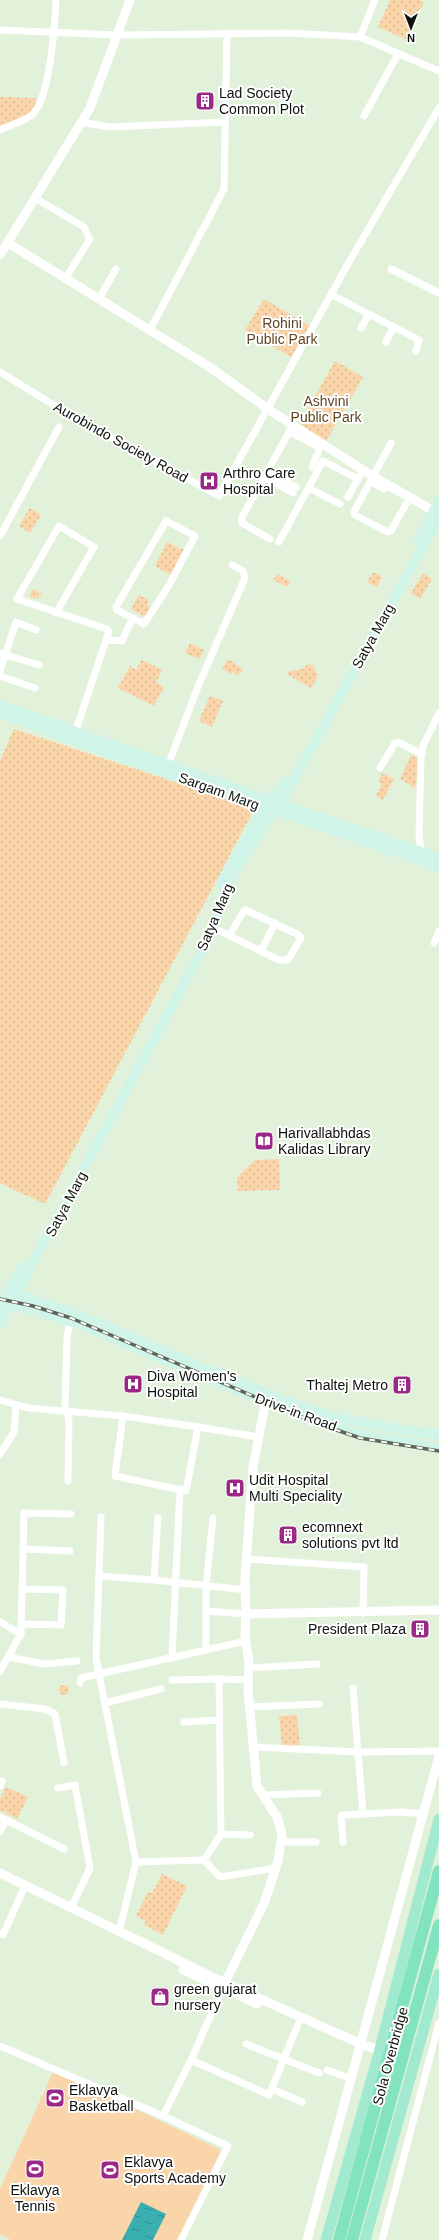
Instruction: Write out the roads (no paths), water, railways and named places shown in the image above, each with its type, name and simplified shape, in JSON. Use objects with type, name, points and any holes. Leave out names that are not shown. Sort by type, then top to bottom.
[{"type":"highway","name":"Sola Overbridge","points":[[339,2240],[439,1871]]},
{"type":"highway","name":"Sola Overbridge","points":[[352,2240],[439,1924]]},
{"type":"main road","name":"Satya Marg","points":[[187,971],[204,932],[225,875],[284,787],[437,514],[439,501]]},
{"type":"main road","name":"Sargam Marg","points":[[0,705],[168,765],[272,806],[439,858]]},
{"type":"main road","name":"Sargam Marg","points":[[0,713],[272,806],[439,866]]},
{"type":"main road","name":"Satya Marg","points":[[0,1324],[5,1298],[212,927],[227,884],[272,806]]},
{"type":"main road","name":"Drive-in Road","points":[[5,1298],[70,1321],[365,1436],[439,1448]]},
{"type":"main road","name":"Drive-in Road","points":[[5,1298],[31,1300],[89,1319],[266,1397],[335,1417],[401,1430],[439,1435]]},
{"type":"main road","points":[[326,2240],[379,2052],[439,1819]]},
{"type":"main road","points":[[366,2240],[439,1974]]},
{"type":"street","points":[[0,130],[33,114],[42,100],[54,33],[56,0]]},
{"type":"street","points":[[0,255],[90,108],[130,0]]},
{"type":"street","points":[[360,37],[375,0]]},
{"type":"street","points":[[0,30],[116,35],[290,33],[360,37],[439,71]]},
{"type":"street","points":[[150,330],[224,189],[227,33]]},
{"type":"street","points":[[364,116],[398,54]]},
{"type":"street","points":[[268,409],[439,108]]},
{"type":"street","points":[[81,122],[110,127],[225,122]]},
{"type":"street","points":[[35,198],[84,227],[90,240],[65,278]]},
{"type":"street","points":[[8,243],[208,366],[268,409],[291,428],[314,442],[334,451],[363,470],[384,489]]},
{"type":"street","points":[[99,299],[116,269]]},
{"type":"street","points":[[391,269],[439,293]]},
{"type":"street","points":[[332,295],[418,340],[416,351]]},
{"type":"street","points":[[361,328],[369,314]]},
{"type":"street","points":[[386,342],[394,327]]},
{"type":"street","name":"Aurobindo Society Road","points":[[0,372],[68,414],[219,496],[268,409]]},
{"type":"street","points":[[0,536],[59,427]]},
{"type":"street","points":[[270,539],[242,523],[242,517],[291,428]]},
{"type":"street","points":[[312,467],[320,450],[314,442]]},
{"type":"street","points":[[391,443],[354,512],[355,515],[388,532],[391,531],[406,504]]},
{"type":"street","points":[[327,462],[334,451]]},
{"type":"street","points":[[279,542],[323,461],[358,479]]},
{"type":"street","points":[[348,497],[363,470]]},
{"type":"street","points":[[266,474],[294,490]]},
{"type":"street","points":[[372,479],[437,514]]},
{"type":"street","points":[[309,488],[340,504]]},
{"type":"street","points":[[168,521],[195,535],[146,623],[132,619],[117,610],[116,607],[164,522],[168,521]]},
{"type":"street","points":[[56,613],[94,547],[59,526],[17,598],[56,613],[107,629],[109,631],[75,733]]},
{"type":"street","points":[[168,765],[198,684],[245,578],[243,571],[232,565]]},
{"type":"street","points":[[107,640],[122,641],[132,619]]},
{"type":"street","points":[[0,671],[3,654],[16,622],[36,630]]},
{"type":"street","points":[[3,654],[39,665]]},
{"type":"street","points":[[0,676],[35,688]]},
{"type":"street","points":[[421,852],[419,834],[423,746],[439,712]]},
{"type":"street","points":[[380,768],[395,743],[398,742],[422,754]]},
{"type":"street","points":[[212,927],[280,960],[288,960],[301,938],[299,935],[246,910],[242,912],[230,935]]},
{"type":"street","points":[[261,951],[275,923]]},
{"type":"street","points":[[434,943],[439,930]]},
{"type":"street","points":[[68,1481],[69,1421],[66,1411],[67,1338],[70,1321]]},
{"type":"street","points":[[163,2116],[191,2060],[224,1986],[265,1901],[276,1868],[282,1842],[282,1834],[277,1817],[257,1786],[246,1641],[246,1559],[253,1467],[266,1397]]},
{"type":"street","points":[[0,1400],[28,1408],[123,1416],[258,1437]]},
{"type":"street","points":[[0,1454],[14,1432],[16,1405]]},
{"type":"street","points":[[123,1416],[115,1476],[186,1490],[198,1427]]},
{"type":"street","points":[[172,1658],[180,1489]]},
{"type":"street","points":[[0,1670],[21,1634],[24,1514],[71,1514]]},
{"type":"street","points":[[101,1517],[96,1658],[136,1862],[119,1932]]},
{"type":"street","points":[[154,1580],[158,1518]]},
{"type":"street","points":[[206,1650],[206,1586],[213,1518]]},
{"type":"street","points":[[23,1549],[70,1552]]},
{"type":"street","points":[[246,1559],[364,1567],[363,1613]]},
{"type":"street","points":[[99,1576],[154,1580],[246,1590]]},
{"type":"street","points":[[22,1589],[63,1590],[62,1625],[22,1624]]},
{"type":"street","points":[[206,1611],[246,1614],[363,1613],[439,1610]]},
{"type":"street","points":[[0,1622],[21,1634]]},
{"type":"street","points":[[80,1684],[81,1678],[100,1675],[246,1641]]},
{"type":"street","points":[[8,1657],[45,1664],[77,1660]]},
{"type":"street","points":[[249,1668],[317,1664]]},
{"type":"street","points":[[204,1860],[221,1834],[219,1679]]},
{"type":"street","points":[[172,1680],[248,1680]]},
{"type":"street","points":[[105,1703],[161,1688]]},
{"type":"street","points":[[353,1688],[363,1814]]},
{"type":"street","points":[[0,1704],[45,1709],[55,1714],[64,1764]]},
{"type":"street","points":[[250,1707],[319,1704]]},
{"type":"street","points":[[184,1722],[220,1720]]},
{"type":"street","points":[[253,1747],[358,1752],[439,1751]]},
{"type":"street","points":[[307,2240],[439,1756]]},
{"type":"street","points":[[58,1788],[75,1785],[90,1868],[71,1908]]},
{"type":"street","points":[[263,1795],[318,1793]]},
{"type":"street","points":[[343,1842],[341,1816],[402,1812],[423,1814]]},
{"type":"street","points":[[0,1832],[3,1818],[64,1849]]},
{"type":"street","points":[[221,1834],[250,1835]]},
{"type":"street","points":[[282,1842],[316,1842]]},
{"type":"street","points":[[136,1862],[204,1860]]},
{"type":"street","points":[[204,1860],[220,1878],[276,1868]]},
{"type":"street","points":[[0,1873],[224,1986],[361,2046]]},
{"type":"street","points":[[0,1879],[299,2022],[379,2052]]},
{"type":"street","points":[[1,1936],[23,1890]]},
{"type":"street","points":[[191,2060],[269,2095],[299,2022]]},
{"type":"street","points":[[382,2240],[439,2023]]},
{"type":"street","points":[[246,2044],[319,2073]]},
{"type":"street","points":[[0,2046],[163,2116],[228,2146],[181,2240]]},
{"type":"street","points":[[327,2070],[352,2079]]},
{"type":"street","points":[[272,2089],[302,2102]]},
{"type":"water","points":[[141,2202],[166,2214],[153,2240],[122,2240]]},
{"type":"railway","points":[[0,1299],[33,1306],[71,1318],[316,1423],[360,1438],[439,1451]]},
{"type":"place","name":"Lad Society Common Plot","points":[[205,101]]},
{"type":"place","name":"Arthro Care Hospital","points":[[209,481]]},
{"type":"place","name":"Harivallabhdas Kalidas Library","points":[[264,1141]]},
{"type":"place","name":"Diva Women's Hospital","points":[[133,1384]]},
{"type":"place","name":"Thaltej Metro","points":[[402,1385]]},
{"type":"place","name":"Udit Hospital Multi Speciality","points":[[235,1488]]},
{"type":"place","name":"ecomnext solutions pvt ltd","points":[[288,1535]]},
{"type":"place","name":"President Plaza","points":[[420,1629]]},
{"type":"place","name":"green gujarat nursery","points":[[160,1997]]},
{"type":"place","name":"Eklavya Basketball","points":[[55,2098]]},
{"type":"place","name":"Eklavya Tennis","points":[[35,2169]]},
{"type":"place","name":"Eklavya Sports Academy","points":[[110,2170]]},
{"type":"park label","name":"Rohini Public Park","points":[[282,332]]},
{"type":"park label","name":"Ashvini Public Park","points":[[326,410]]}]
